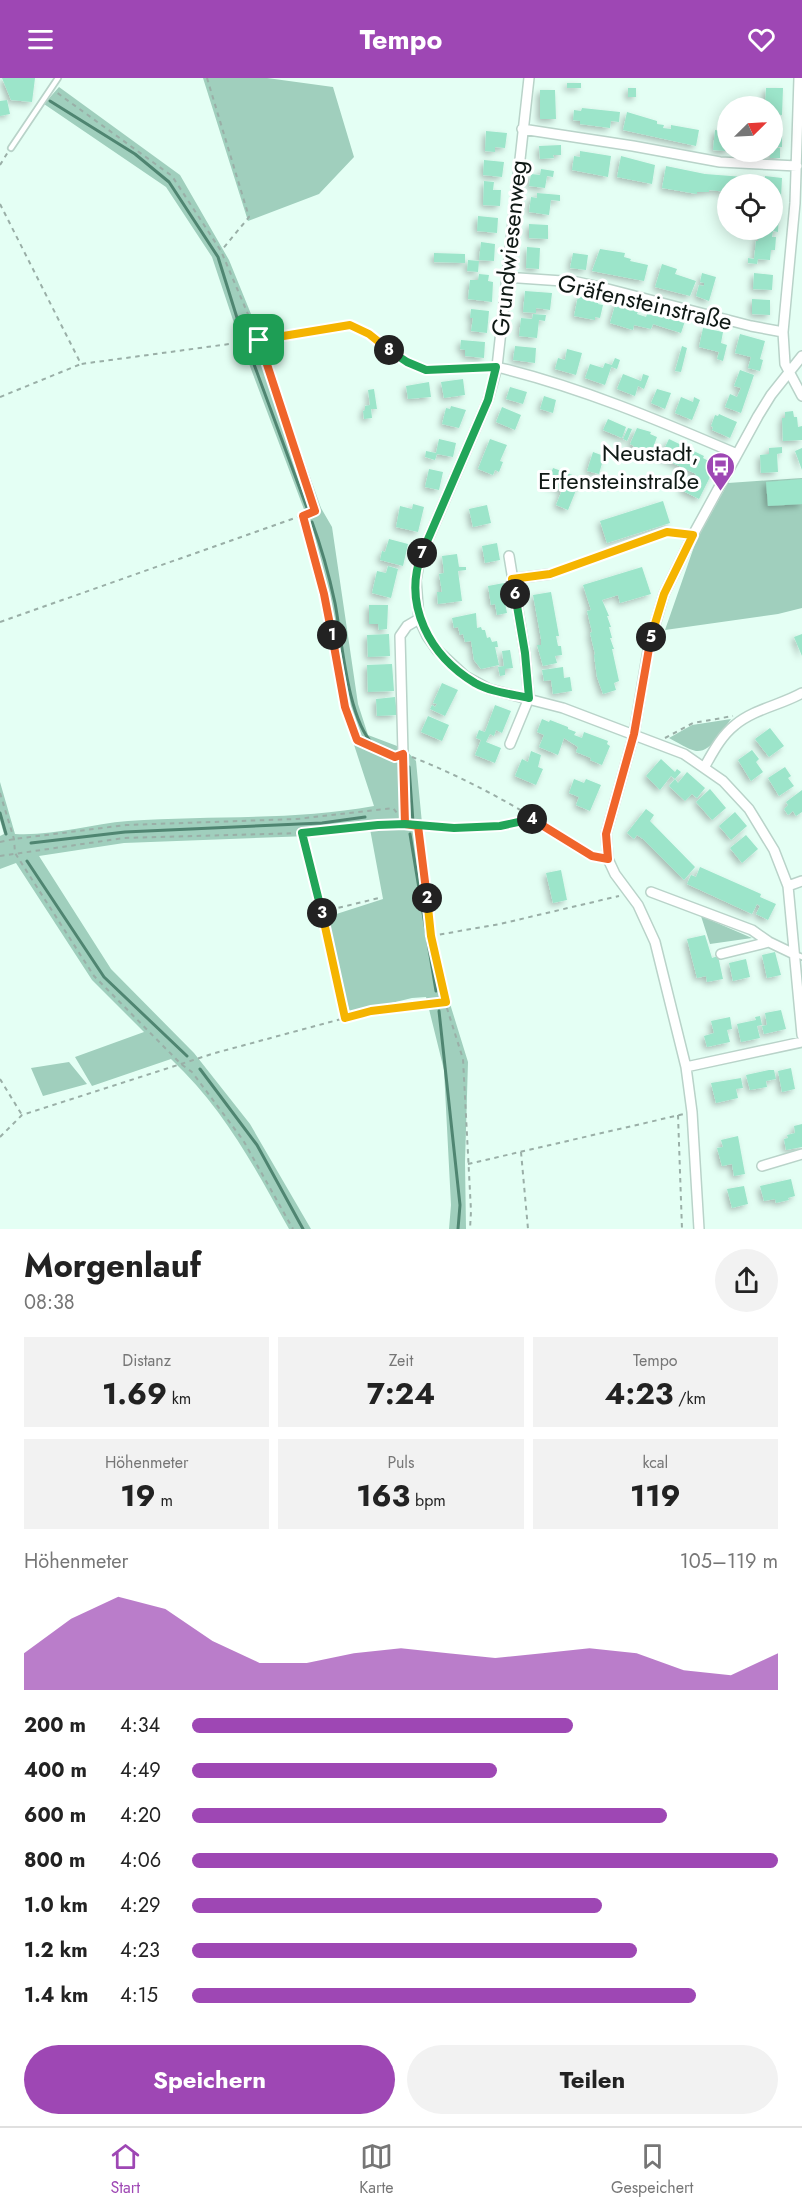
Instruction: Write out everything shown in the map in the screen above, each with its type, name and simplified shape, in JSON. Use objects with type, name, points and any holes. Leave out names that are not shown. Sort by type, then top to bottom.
[{"type":"street","name":"Grundwiesenweg","points":[[529,78],[496,367],[488,400],[420,558],[416,580],[419,619],[437,650],[465,675],[489,689],[529,698],[656,742],[705,766],[736,793],[758,822],[774,850],[788,886],[798,955],[802,1035]]},
{"type":"street","points":[[799,78],[797,166],[783,355],[785,364],[802,396]]},
{"type":"street","points":[[522,129],[720,162],[797,166]]},
{"type":"street","name":"Gräfensteinstraße","points":[[506,277],[577,282],[783,332]]},
{"type":"street","points":[[699,1229],[692,1112],[686,1067],[654,942],[645,918],[615,874],[608,859],[606,834],[634,734],[649,645],[664,594],[693,535],[767,402],[802,356]]},
{"type":"street","points":[[496,367],[592,395],[650,416],[737,454]]},
{"type":"street","points":[[509,556],[525,653],[529,698],[510,744]]},
{"type":"street","points":[[512,579],[550,574]]},
{"type":"street","points":[[403,754],[400,636],[407,626],[419,619]]},
{"type":"street","points":[[705,766],[726,734],[740,721],[802,693]]},
{"type":"street","points":[[788,886],[802,881]]},
{"type":"street","points":[[651,892],[752,930],[769,942],[798,955]]},
{"type":"street","points":[[721,954],[769,942]]},
{"type":"street","points":[[686,1067],[802,1042]]},
{"type":"street","points":[[762,1166],[802,1154]]},
{"type":"lane","points":[[11,148],[58,78]]},
{"type":"path","points":[[207,78],[249,217],[221,251]]},
{"type":"path","points":[[0,622],[315,511],[259,340],[221,251],[172,176],[68,99],[50,89]]},
{"type":"path","points":[[0,165],[11,148]]},
{"type":"path","points":[[0,204],[81,364]]},
{"type":"path","points":[[0,397],[81,364],[350,325],[369,334],[418,368],[436,371],[496,367]]},
{"type":"path","points":[[303,516],[324,594],[345,707],[357,740],[395,757],[403,754],[449,771],[512,804],[592,856],[608,859]]},
{"type":"path","points":[[550,574],[667,532],[693,535]]},
{"type":"path","points":[[656,742],[693,723],[730,715],[740,721]]},
{"type":"path","points":[[403,754],[405,824]]},
{"type":"path","points":[[0,793],[14,839],[15,853],[94,976],[181,1064],[192,1072],[243,1140],[293,1229]]},
{"type":"path","points":[[0,842],[126,825],[297,819],[393,808],[405,824]]},
{"type":"path","points":[[0,856],[124,838],[302,833],[405,824],[454,828],[500,826],[532,819]]},
{"type":"path","points":[[418,826],[431,936],[446,1002],[463,1059],[470,1229]]},
{"type":"path","points":[[302,833],[345,1018]]},
{"type":"path","points":[[431,936],[500,924],[630,894]]},
{"type":"path","points":[[321,912],[379,898]]},
{"type":"path","points":[[0,1137],[22,1115],[215,1053],[371,1011],[446,1002]]},
{"type":"path","points":[[0,1079],[22,1115]]},
{"type":"path","points":[[468,1164],[692,1112]]},
{"type":"path","points":[[678,1115],[682,1229]]},
{"type":"path","points":[[521,1152],[528,1229]]},
{"type":"green space","points":[[203,78],[267,78],[333,87],[354,157],[319,194],[248,221]]},
{"type":"green space","points":[[59,87],[180,175],[229,260],[264,346],[321,508],[332,527],[358,704],[368,735],[405,749],[416,761],[432,927],[447,994],[468,1062],[465,1162],[466,1229],[449,1229],[451,1205],[444,1070],[426,997],[412,998],[350,1013],[324,918],[383,899],[370,829],[309,836],[124,843],[39,856],[111,969],[194,1053],[250,1124],[311,1229],[289,1229],[237,1139],[207,1098],[171,1059],[92,1086],[75,1057],[144,1032],[92,980],[16,863],[0,869],[0,836],[4,834],[0,820],[0,782],[15,834],[58,832],[128,821],[282,816],[374,806],[342,708],[305,512],[237,332],[212,257],[166,187],[44,104]]},
{"type":"green space","points":[[802,478],[802,608],[778,614],[665,630],[696,541],[728,483]]},
{"type":"green space","points":[[731,719],[712,744],[701,751],[689,749],[669,738],[692,725]]},
{"type":"green space","points":[[701,916],[752,938],[710,944]]},
{"type":"green space","points":[[69,1062],[87,1084],[43,1096],[31,1068]]},
{"type":"building","points":[[2,78],[35,78],[32,102],[11,100]]},
{"type":"building","points":[[567,83],[581,83],[581,88],[567,88]]},
{"type":"building","points":[[628,88],[636,88],[636,97],[628,97]]},
{"type":"building","points":[[766,88],[783,88],[783,96],[766,96]]},
{"type":"building","points":[[540,90],[555,90],[556,119],[540,119]]},
{"type":"building","points":[[7,100],[10,114],[0,116],[0,101]]},
{"type":"building","points":[[582,108],[620,112],[619,122],[611,121],[610,128],[580,124],[580,121],[573,120],[574,110],[581,111]]},
{"type":"building","points":[[627,112],[657,121],[657,124],[664,125],[663,128],[671,129],[671,125],[699,130],[696,146],[623,130]]},
{"type":"building","points":[[715,130],[717,130],[717,150],[713,150]]},
{"type":"building","points":[[486,131],[507,133],[505,148],[495,147],[495,152],[485,151]]},
{"type":"building","points":[[561,145],[561,155],[540,159],[539,146]]},
{"type":"building","points":[[580,151],[611,156],[608,177],[572,170],[574,156],[580,157]]},
{"type":"building","points":[[621,156],[655,165],[652,184],[617,177]]},
{"type":"building","points":[[484,160],[504,162],[502,177],[483,175]]},
{"type":"building","points":[[666,166],[717,175],[717,191],[709,190],[709,192],[697,192],[697,194],[662,188]]},
{"type":"building","points":[[541,169],[554,171],[553,177],[547,176],[545,188],[529,186],[531,174],[540,175]]},
{"type":"building","points":[[484,181],[494,182],[493,190],[501,190],[500,206],[483,205]]},
{"type":"building","points":[[537,193],[560,195],[560,201],[551,200],[549,215],[529,212],[531,197],[537,198]]},
{"type":"building","points":[[478,216],[498,218],[497,233],[477,231]]},
{"type":"building","points":[[529,224],[548,225],[548,239],[529,238]]},
{"type":"building","points":[[776,240],[775,250],[771,250],[770,260],[758,259],[757,264],[748,263],[748,258],[754,259],[756,241]]},
{"type":"building","points":[[481,242],[495,244],[494,261],[479,260]]},
{"type":"building","points":[[527,247],[540,248],[539,269],[526,268]]},
{"type":"building","points":[[600,249],[625,253],[624,257],[631,259],[630,261],[648,265],[644,281],[592,271]]},
{"type":"building","points":[[434,253],[465,254],[465,263],[434,262]]},
{"type":"building","points":[[573,253],[588,255],[586,270],[570,268]]},
{"type":"building","points":[[468,260],[479,261],[478,272],[467,271]]},
{"type":"building","points":[[662,264],[677,269],[675,274],[696,281],[690,296],[655,287]]},
{"type":"building","points":[[702,273],[716,277],[709,301],[696,296],[699,285],[704,286],[704,283],[700,282]]},
{"type":"building","points":[[754,273],[773,275],[772,290],[753,289]]},
{"type":"building","points":[[479,274],[489,275],[488,281],[493,282],[492,302],[468,299],[470,280],[478,280]]},
{"type":"building","points":[[525,291],[552,293],[550,310],[536,308],[536,313],[523,312]]},
{"type":"building","points":[[578,296],[599,300],[598,304],[603,305],[600,318],[595,317],[595,320],[574,316]]},
{"type":"building","points":[[752,299],[770,300],[770,315],[752,314]]},
{"type":"building","points":[[616,302],[639,309],[637,314],[646,317],[647,314],[655,316],[657,312],[685,321],[681,333],[653,324],[651,329],[634,325],[633,330],[610,323]]},
{"type":"building","points":[[471,309],[489,311],[487,333],[471,331],[473,318],[470,318]]},
{"type":"building","points":[[533,314],[546,315],[545,321],[539,320],[537,338],[519,336],[521,318],[532,319]]},
{"type":"building","points":[[703,328],[723,332],[721,343],[727,345],[723,361],[717,359],[719,352],[699,347]]},
{"type":"building","points":[[740,334],[765,341],[760,359],[763,360],[760,371],[748,368],[751,357],[735,353]]},
{"type":"building","points":[[461,340],[485,342],[484,358],[465,356],[465,350],[460,349]]},
{"type":"building","points":[[515,346],[536,348],[535,363],[513,360]]},
{"type":"building","points":[[682,346],[687,348],[681,372],[675,371]]},
{"type":"building","points":[[567,349],[582,353],[576,375],[555,369],[558,358],[565,360]]},
{"type":"building","points":[[615,358],[620,360],[617,369],[611,367]]},
{"type":"building","points":[[605,363],[612,365],[605,385],[585,378],[590,364],[603,368]]},
{"type":"building","points":[[740,370],[754,375],[741,413],[725,407],[730,394],[737,397],[741,388],[734,386]]},
{"type":"building","points":[[623,374],[641,381],[643,374],[649,376],[644,389],[638,386],[635,396],[617,389]]},
{"type":"building","points":[[463,379],[465,395],[444,398],[441,382]]},
{"type":"building","points":[[429,382],[431,397],[408,399],[406,386]]},
{"type":"building","points":[[510,387],[527,392],[523,404],[506,399]]},
{"type":"building","points":[[374,389],[377,409],[371,409],[372,418],[364,419],[365,406],[370,405],[368,390]]},
{"type":"building","points":[[657,389],[671,393],[665,409],[651,403]]},
{"type":"building","points":[[544,396],[556,400],[553,413],[540,409]]},
{"type":"building","points":[[681,397],[693,402],[694,397],[700,400],[692,420],[675,413]]},
{"type":"building","points":[[451,406],[466,410],[459,428],[442,424],[446,408],[450,409]]},
{"type":"building","points":[[502,407],[521,415],[515,430],[496,422]]},
{"type":"building","points":[[793,411],[794,417],[797,417],[798,427],[802,426],[802,440],[783,441],[782,418],[785,418],[785,412]]},
{"type":"building","points":[[719,414],[737,422],[730,438],[712,430],[715,415]]},
{"type":"building","points":[[608,419],[626,427],[622,438],[603,430]]},
{"type":"building","points":[[628,428],[632,429],[627,441],[623,439]]},
{"type":"building","points":[[637,428],[651,432],[650,434],[657,437],[654,445],[658,447],[653,458],[645,451],[643,455],[632,450],[634,446],[630,444]]},
{"type":"building","points":[[439,439],[456,443],[453,457],[437,454],[435,460],[425,457],[426,451],[436,453]]},
{"type":"building","points":[[490,439],[507,445],[500,461],[503,462],[499,472],[495,470],[493,475],[478,469]]},
{"type":"building","points":[[669,439],[704,456],[703,458],[716,465],[699,499],[681,490],[688,476],[693,479],[696,474],[660,457]]},
{"type":"building","points":[[782,447],[782,453],[777,454],[778,472],[761,473],[760,455],[769,454],[769,448]]},
{"type":"building","points":[[802,448],[802,470],[795,451]]},
{"type":"building","points":[[593,452],[604,456],[599,474],[587,471]]},
{"type":"building","points":[[553,468],[581,478],[568,510],[556,505],[562,490],[547,484]]},
{"type":"building","points":[[429,469],[443,472],[439,490],[425,487]]},
{"type":"building","points":[[802,479],[802,504],[768,506],[766,482]]},
{"type":"building","points":[[663,501],[670,523],[607,543],[600,521]]},
{"type":"building","points":[[413,504],[424,507],[418,532],[396,527],[400,506],[412,509]]},
{"type":"building","points":[[487,505],[491,523],[473,527],[469,509]]},
{"type":"building","points":[[389,539],[408,544],[403,566],[380,560]]},
{"type":"building","points":[[497,543],[500,560],[485,563],[482,546]]},
{"type":"building","points":[[457,554],[459,567],[466,567],[466,570],[458,571],[462,601],[438,604],[437,592],[442,592],[439,574],[444,573],[442,556]]},
{"type":"building","points":[[388,566],[398,569],[391,598],[372,593],[377,571],[386,573]]},
{"type":"building","points":[[642,567],[651,594],[620,603],[618,595],[602,600],[609,616],[607,616],[612,638],[610,638],[619,681],[614,683],[616,690],[603,694],[597,677],[590,633],[592,632],[587,611],[591,610],[583,585]]},
{"type":"building","points":[[504,583],[507,613],[497,615],[495,604],[491,605],[488,586]]},
{"type":"building","points":[[551,592],[559,636],[556,636],[562,655],[555,656],[557,663],[543,666],[537,645],[541,645],[541,639],[533,595]]},
{"type":"building","points":[[369,605],[388,605],[387,629],[379,630],[378,624],[369,624]]},
{"type":"building","points":[[476,613],[477,628],[481,627],[485,630],[487,638],[490,637],[492,642],[497,641],[498,647],[495,647],[499,665],[481,669],[474,660],[471,641],[465,642],[458,627],[454,628],[452,618]]},
{"type":"building","points":[[389,634],[390,656],[368,657],[367,635]]},
{"type":"building","points":[[802,634],[802,656],[794,637]]},
{"type":"building","points":[[510,650],[513,668],[505,669],[505,675],[500,676],[498,667],[504,666],[502,651]]},
{"type":"building","points":[[392,664],[394,691],[368,692],[367,665]]},
{"type":"building","points":[[563,667],[564,678],[570,677],[572,691],[553,694],[551,680],[544,681],[542,670]]},
{"type":"building","points":[[442,683],[458,690],[445,716],[430,709],[432,705],[435,707],[437,704],[433,703]]},
{"type":"building","points":[[395,697],[397,715],[377,716],[376,699]]},
{"type":"building","points":[[495,705],[511,711],[502,733],[496,730],[494,736],[490,734],[486,742],[501,748],[495,763],[475,755],[481,740],[476,738],[479,730],[485,732]]},
{"type":"building","points":[[428,716],[449,725],[442,741],[421,732]]},
{"type":"building","points":[[542,719],[568,727],[576,732],[574,735],[582,738],[584,732],[608,741],[607,744],[610,746],[602,765],[576,752],[578,747],[564,738],[558,755],[539,747],[544,735],[537,732]]},
{"type":"building","points":[[770,728],[784,746],[769,757],[755,739]]},
{"type":"building","points":[[752,750],[759,759],[756,762],[763,772],[751,781],[738,760]]},
{"type":"building","points":[[531,751],[541,755],[538,767],[543,769],[536,785],[515,776],[522,759],[528,762]]},
{"type":"building","points":[[661,759],[675,772],[677,769],[681,772],[675,779],[671,776],[660,790],[646,776]]},
{"type":"building","points":[[785,767],[791,776],[788,778],[794,786],[779,796],[768,778]]},
{"type":"building","points":[[687,772],[705,788],[697,798],[692,794],[685,801],[669,786],[675,779],[678,783]]},
{"type":"building","points":[[574,779],[584,783],[586,779],[601,785],[590,811],[576,805],[579,797],[569,793]]},
{"type":"building","points":[[710,789],[726,808],[712,820],[696,802]]},
{"type":"building","points":[[802,790],[802,812],[796,816],[793,811],[788,815],[784,809],[788,805],[786,802]]},
{"type":"building","points":[[646,809],[654,815],[650,821],[695,867],[684,880],[643,839],[637,835],[634,839],[627,833]]},
{"type":"building","points":[[735,812],[747,826],[731,840],[719,826]]},
{"type":"building","points":[[746,835],[758,849],[742,863],[730,848]]},
{"type":"building","points":[[700,867],[761,894],[760,897],[776,904],[768,920],[756,914],[760,906],[757,904],[752,914],[687,884],[691,875],[696,877]]},
{"type":"building","points":[[561,870],[567,900],[553,903],[546,873]]},
{"type":"building","points":[[705,935],[712,958],[718,956],[723,979],[707,982],[706,976],[697,978],[687,939]]},
{"type":"building","points":[[775,952],[781,975],[767,978],[762,955]]},
{"type":"building","points":[[746,959],[750,977],[733,981],[729,963]]},
{"type":"building","points":[[781,1010],[786,1029],[764,1034],[762,1026],[767,1025],[765,1013]]},
{"type":"building","points":[[760,1016],[762,1025],[757,1026],[760,1038],[741,1042],[737,1024],[756,1020],[755,1017]]},
{"type":"building","points":[[730,1017],[732,1029],[727,1030],[730,1042],[707,1047],[704,1036],[714,1033],[711,1021]]},
{"type":"building","points":[[791,1068],[795,1089],[782,1092],[778,1071]]},
{"type":"building","points":[[774,1070],[776,1079],[766,1081],[767,1087],[750,1090],[746,1075]]},
{"type":"building","points":[[741,1078],[743,1088],[736,1089],[738,1098],[716,1103],[711,1083]]},
{"type":"building","points":[[802,1124],[802,1147],[786,1150],[784,1139],[788,1138],[787,1135],[795,1133],[794,1126]]},
{"type":"building","points":[[738,1136],[745,1174],[734,1176],[732,1164],[722,1166],[717,1148],[723,1147],[721,1140]]},
{"type":"building","points":[[791,1179],[795,1196],[776,1203],[775,1199],[764,1201],[760,1186]]},
{"type":"building","points":[[744,1186],[748,1204],[732,1208],[727,1189]]},
{"type":"waterway","points":[[50,101],[135,154],[169,182],[218,257],[243,337]]},
{"type":"waterway","points":[[248,348],[307,508]]},
{"type":"waterway","points":[[312,522],[333,593],[351,697],[364,732],[373,744]]},
{"type":"waterway","points":[[409,767],[413,822]]},
{"type":"waterway","points":[[0,813],[6,834]]},
{"type":"waterway","points":[[31,843],[125,832],[322,823],[365,817]]},
{"type":"waterway","points":[[410,834],[436,991]]},
{"type":"waterway","points":[[27,861],[104,977],[187,1056]]},
{"type":"waterway","points":[[439,1011],[460,1205],[458,1229]]},
{"type":"waterway","points":[[200,1069],[257,1145],[303,1229]]},
{"type":"place","name":"Neustadt, Erfensteinstraße","points":[[720,492]]},
{"type":"route","points":[[259,340],[315,511],[303,516],[324,594],[345,707],[357,740],[395,757],[403,754],[405,824],[418,826],[431,936],[446,1002],[371,1011],[345,1018],[302,833],[405,824],[454,828],[500,826],[532,819],[592,856],[608,859],[606,834],[634,734],[649,645],[664,594],[693,535],[667,532],[550,574],[512,579],[525,653],[529,698],[503,693],[476,684],[449,662],[427,636],[419,619],[416,580],[420,558],[488,400],[496,367],[436,371],[418,368],[369,334],[350,325],[259,340]]}]
